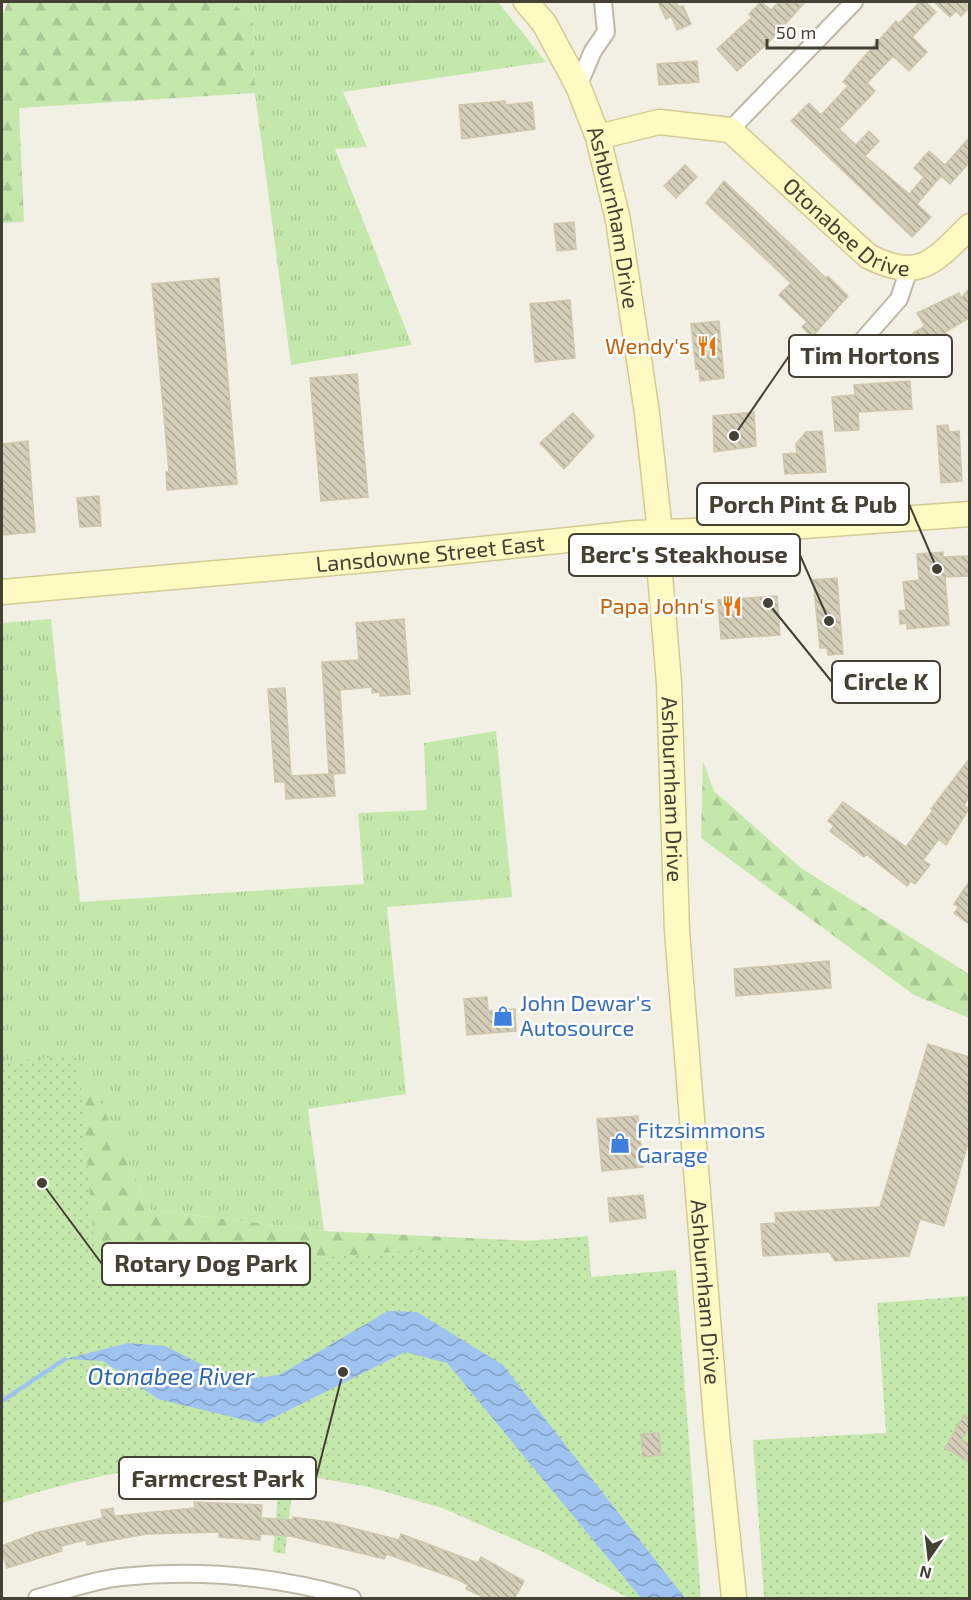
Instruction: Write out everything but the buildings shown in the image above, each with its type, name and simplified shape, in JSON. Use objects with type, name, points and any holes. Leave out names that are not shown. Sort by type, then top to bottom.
[{"type":"main road","name":"Ashburnham Drive","points":[[526,2],[544,23],[578,86],[598,137],[618,219],[647,413],[660,532],[659,563],[669,683],[677,931],[715,1409],[734,1599]]},
{"type":"main road","points":[[598,137],[659,122],[730,130]]},
{"type":"main road","name":"Otonabee Drive","points":[[730,130],[868,256],[886,266],[909,269],[936,260],[969,226]]},
{"type":"main road","name":"Lansdowne Street East","points":[[2,592],[660,532],[799,527],[969,514]]},
{"type":"street","points":[[578,86],[593,51],[606,32],[603,2]]},
{"type":"street","points":[[730,130],[854,2]]},
{"type":"street","points":[[840,366],[899,299],[909,269]]},
{"type":"street","points":[[37,1599],[120,1577],[226,1573],[317,1588],[352,1599]]},
{"type":"green space","points":[[8,2],[233,2],[253,24],[255,93],[19,108],[24,222],[2,223],[2,17]]},
{"type":"green space","points":[[233,2],[498,2],[546,62],[343,92],[367,147],[335,149],[412,345],[291,365],[255,93],[253,24]]},
{"type":"green space","points":[[51,619],[80,902],[364,884],[358,813],[427,810],[424,743],[496,731],[512,897],[387,907],[406,1094],[308,1109],[324,1231],[150,1210],[89,1078],[71,1084],[2,1089],[2,623]]},
{"type":"green space","points":[[703,761],[714,791],[801,868],[969,974],[969,1018],[914,995],[701,838]]},
{"type":"green space","points":[[78,1056],[97,1276],[588,1236],[591,1277],[676,1270],[701,1598],[628,1598],[543,1552],[442,1508],[369,1487],[294,1474],[285,1554],[273,1552],[280,1471],[192,1466],[141,1469],[80,1481],[2,1503],[2,1061]]},
{"type":"green space","points":[[89,1077],[150,1210],[324,1231],[532,1241],[2,1312],[71,1084]]},
{"type":"green space","points":[[969,1296],[969,1598],[764,1598],[753,1440],[886,1433],[877,1303]]},
{"type":"water","name":"Otonabee River","points":[[388,1311],[417,1312],[503,1365],[685,1598],[641,1598],[447,1363],[405,1352],[261,1424],[158,1399],[103,1361],[65,1359],[128,1343],[165,1346],[207,1367],[253,1378],[279,1375]]},
{"type":"waterway","points":[[2,1401],[65,1359]]},
{"type":"place","name":"Wendy's","points":[[707,346]]},
{"type":"place","name":"Tim Hortons","points":[[734,436]]},
{"type":"place","name":"Porch Pint & Pub","points":[[937,569]]},
{"type":"place","name":"Circle K","points":[[768,603]]},
{"type":"place","name":"Papa John's","points":[[732,606]]},
{"type":"place","name":"Berc's Steakhouse","points":[[829,621]]},
{"type":"place","name":"John Dewar's Autosource","points":[[503,1016]]},
{"type":"place","name":"Fitzsimmons Garage","points":[[620,1143]]},
{"type":"place","name":"Rotary Dog Park","points":[[42,1183]]},
{"type":"place","name":"Farmcrest Park","points":[[343,1372]]}]
